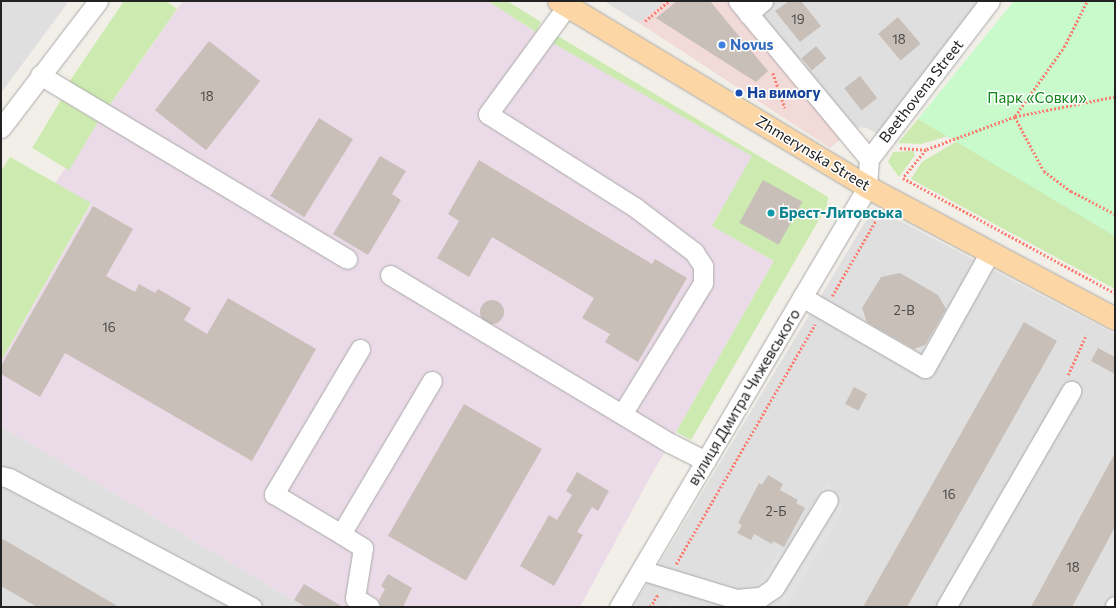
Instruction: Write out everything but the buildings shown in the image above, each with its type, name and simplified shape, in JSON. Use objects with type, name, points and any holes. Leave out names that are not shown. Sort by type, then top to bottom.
[{"type":"main road","name":"Zhmerynska Street","points":[[563,3],[867,187],[1115,319]]},
{"type":"street","points":[[1,128],[98,1]]},
{"type":"street","points":[[763,1],[743,7],[869,159],[867,187]]},
{"type":"street","name":"Beethovena Street","points":[[869,159],[990,1]]},
{"type":"street","points":[[563,3],[488,114],[636,208],[694,252],[703,266],[703,283],[622,414]]},
{"type":"street","points":[[40,75],[347,259]]},
{"type":"street","name":"вулиця Дмитра Чижевського","points":[[620,607],[867,187]]},
{"type":"street","points":[[802,298],[925,368],[990,252]]},
{"type":"street","points":[[390,275],[622,414],[706,461]]},
{"type":"street","points":[[360,349],[274,494],[363,548],[355,598],[370,607]]},
{"type":"street","points":[[341,534],[432,380]]},
{"type":"street","points":[[946,607],[1071,391]]},
{"type":"street","points":[[1,476],[9,478],[252,607]]},
{"type":"street","points":[[641,570],[667,578],[713,600],[761,597],[774,588],[828,500]]},
{"type":"path","points":[[646,21],[669,1]]},
{"type":"path","points":[[1015,117],[1064,47],[1086,1]]},
{"type":"path","points":[[769,68],[774,74],[784,108]]},
{"type":"path","points":[[898,148],[926,150],[1015,117],[1115,97]]},
{"type":"path","points":[[1015,117],[1044,171],[1071,191],[1115,214]]},
{"type":"path","points":[[926,150],[903,178],[1115,293]]},
{"type":"path","points":[[650,607],[876,220]]},
{"type":"path","points":[[1071,391],[1067,373],[1086,335]]},
{"type":"shaded area","points":[[1,1],[69,1],[1,93]]},
{"type":"shaded area","points":[[183,1],[488,1],[543,37],[753,156],[712,226],[774,261],[648,481],[580,607],[305,607],[1,426],[1,361],[91,204],[55,183]]},
{"type":"shaded area","points":[[604,1],[665,1],[639,23]]},
{"type":"shaded area","points":[[665,1],[730,1],[843,137],[830,148],[639,23]]},
{"type":"shaded area","points":[[747,1],[982,1],[881,136],[867,128],[853,127]]},
{"type":"shaded area","points":[[874,212],[885,213],[1115,334],[1115,607],[633,607],[867,219]]},
{"type":"shaded area","points":[[1,426],[305,607],[1,607]]},
{"type":"shaded area","points":[[828,480],[844,509],[787,607],[774,607],[754,594],[779,551],[785,551]]},
{"type":"shaded area","points":[[672,595],[694,607],[665,607]]},
{"type":"green space","points":[[124,1],[166,1],[177,9],[106,110],[67,85]]},
{"type":"green space","points":[[488,1],[507,1],[541,22],[536,32]]},
{"type":"green space","name":"Парк «Совки»","points":[[1014,1],[1115,1],[1115,236],[918,119]]},
{"type":"green space","points":[[556,35],[828,197],[827,206],[691,440],[676,432],[774,261],[712,226],[752,156],[549,41]]},
{"type":"green space","points":[[61,100],[98,122],[69,170],[32,148]]},
{"type":"green space","points":[[918,119],[948,136],[921,144],[898,143]]},
{"type":"green space","points":[[957,141],[1115,236],[1115,289],[911,179],[922,162]]},
{"type":"green space","points":[[913,151],[915,155],[899,177],[888,162],[893,152]]},
{"type":"green space","points":[[10,157],[91,203],[1,361],[1,171]]},
{"type":"place","name":"Novus","points":[[722,45]]},
{"type":"place","name":"На вимогу","points":[[739,93]]},
{"type":"place","name":"Брест-Литовська","points":[[771,213]]}]
